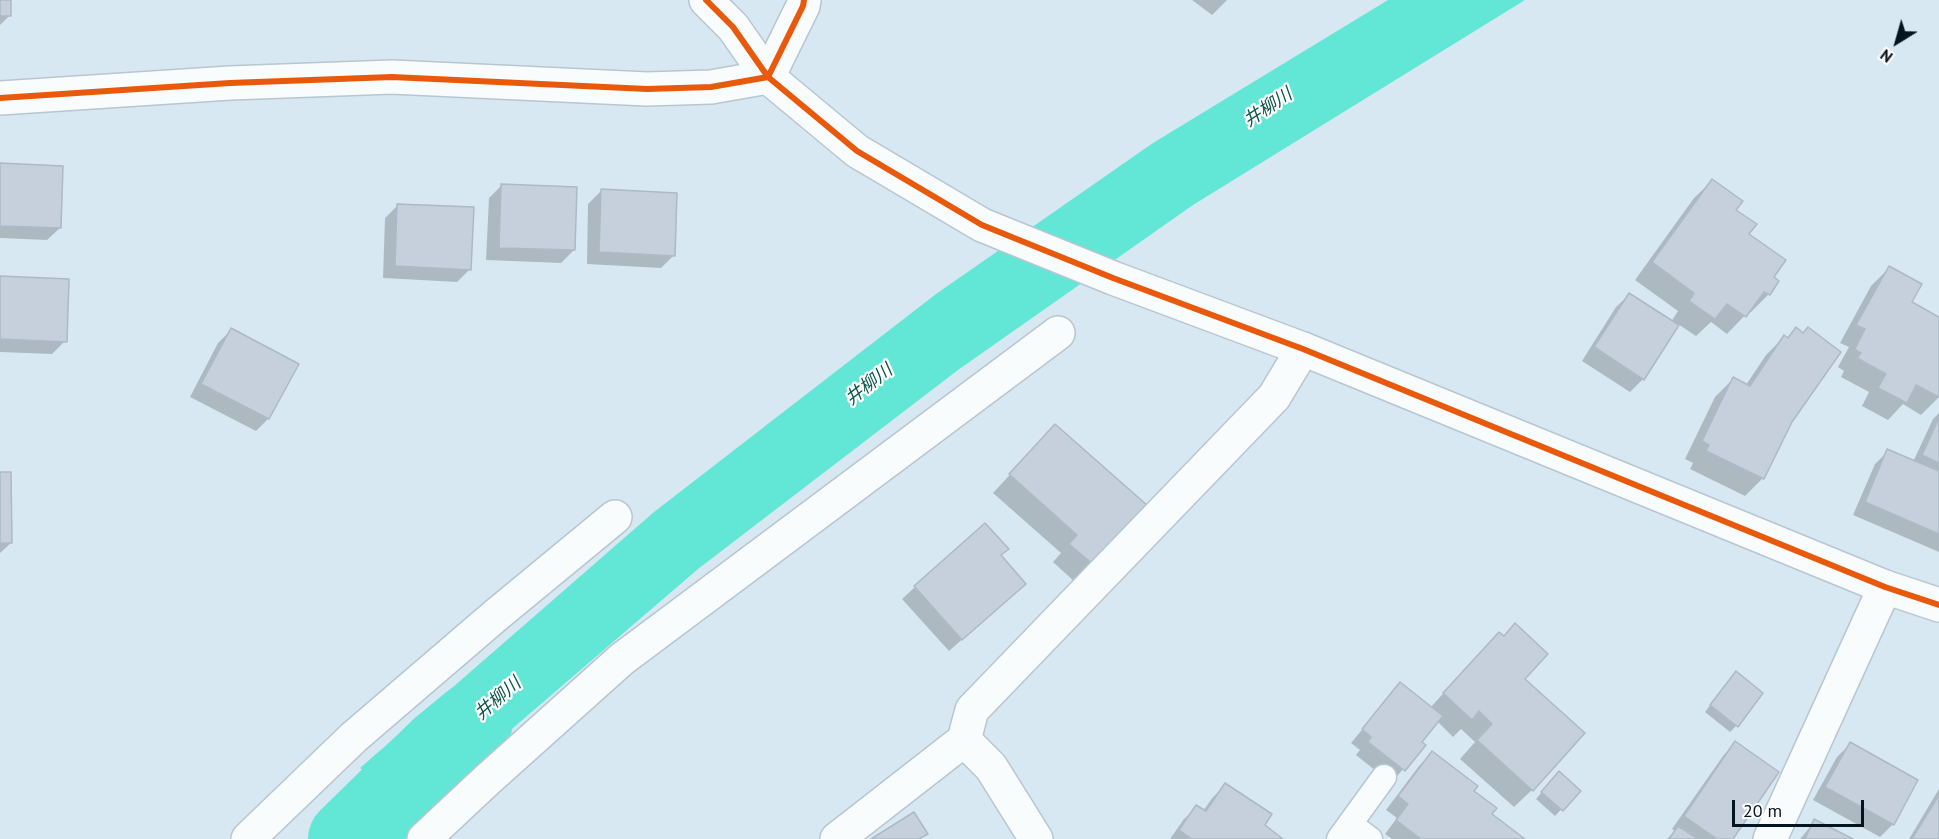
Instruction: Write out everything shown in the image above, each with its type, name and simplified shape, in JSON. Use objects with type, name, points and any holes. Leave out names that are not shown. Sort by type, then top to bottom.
[{"type":"street","points":[[706,0],[733,27],[768,77],[857,151],[982,225],[1113,278],[1303,349],[1885,587],[1939,606]]},
{"type":"street","points":[[768,77],[804,0]]},
{"type":"street","points":[[0,98],[219,84],[393,77],[647,89],[711,87],[768,77]]},
{"type":"street","points":[[424,839],[622,659],[1058,333]]},
{"type":"street","points":[[837,839],[964,740],[972,710],[1274,397],[1303,349]]},
{"type":"street","points":[[248,839],[354,737],[615,517]]},
{"type":"street","points":[[1770,839],[1885,587]]},
{"type":"street","points":[[964,740],[991,767],[1036,839]]},
{"type":"lane","points":[[1370,839],[1344,831],[1384,777]]},
{"type":"water","points":[[1388,0],[1525,0],[1193,205],[958,370],[698,569],[413,814],[360,768],[654,512],[936,294],[1153,143]]},
{"type":"building","points":[[0,0],[11,0],[11,16],[0,16]]},
{"type":"building","points":[[0,163],[63,166],[61,228],[0,226]]},
{"type":"building","points":[[1712,179],[1743,201],[1736,210],[1757,224],[1749,234],[1786,260],[1774,277],[1779,281],[1770,295],[1764,292],[1746,317],[1727,304],[1715,319],[1689,301],[1694,293],[1652,262]]},
{"type":"building","points":[[501,184],[577,187],[575,250],[499,248]]},
{"type":"building","points":[[601,189],[677,193],[675,256],[599,252]]},
{"type":"building","points":[[397,204],[474,207],[471,270],[395,266]]},
{"type":"building","points":[[1889,266],[1922,284],[1912,302],[1939,317],[1939,397],[1916,385],[1907,403],[1878,388],[1886,374],[1857,358],[1861,353],[1855,349],[1865,329],[1856,325]]},
{"type":"building","points":[[0,276],[69,279],[67,342],[0,339]]},
{"type":"building","points":[[1629,293],[1679,325],[1644,380],[1594,347]]},
{"type":"building","points":[[1796,327],[1803,333],[1808,327],[1841,352],[1792,422],[1764,479],[1706,451],[1709,445],[1702,441],[1733,377],[1750,386],[1784,335],[1788,338]]},
{"type":"building","points":[[231,328],[299,364],[269,419],[201,384]]},
{"type":"building","points":[[1939,418],[1939,463],[1922,455]]},
{"type":"building","points":[[1055,424],[1148,506],[1095,566],[1069,544],[1077,535],[1009,474]]},
{"type":"building","points":[[1887,449],[1939,471],[1939,534],[1865,502]]},
{"type":"building","points":[[0,472],[11,472],[12,543],[0,543]]},
{"type":"building","points":[[985,523],[1009,549],[1001,555],[1026,584],[962,640],[914,586]]},
{"type":"building","points":[[1515,623],[1548,654],[1525,679],[1585,733],[1533,791],[1477,740],[1492,724],[1479,711],[1472,720],[1443,693],[1499,632],[1504,636]]},
{"type":"building","points":[[1736,671],[1763,693],[1738,727],[1710,705]]},
{"type":"building","points":[[1400,682],[1443,716],[1422,742],[1426,745],[1405,771],[1368,742],[1371,737],[1362,729]]},
{"type":"building","points":[[1735,741],[1779,772],[1733,839],[1717,839],[1684,816]]},
{"type":"building","points":[[1850,742],[1918,780],[1894,825],[1825,787]]},
{"type":"building","points":[[1432,751],[1478,786],[1474,791],[1497,808],[1492,814],[1525,839],[1421,839],[1396,820],[1408,804],[1398,796]]},
{"type":"building","points":[[1559,771],[1581,791],[1563,811],[1541,792]]},
{"type":"building","points":[[1225,783],[1272,814],[1265,825],[1283,839],[1192,839],[1179,830],[1196,805],[1206,811]]},
{"type":"building","points":[[1939,795],[1939,839],[1912,839]]},
{"type":"building","points":[[914,812],[928,834],[919,839],[871,839]]},
{"type":"building","points":[[1814,819],[1853,839],[1805,839]]},
{"type":"building","points":[[1678,826],[1698,839],[1669,839]]},
{"type":"waterway","name":"井柳川","points":[[348,839],[439,750],[473,722]]},
{"type":"cycle path","points":[[706,0],[733,27],[768,77],[857,151],[982,225],[1113,278],[1303,349],[1885,587],[1939,605]]},
{"type":"cycle path","points":[[0,98],[230,83],[392,77],[647,89],[711,87],[768,77],[804,0]]}]
